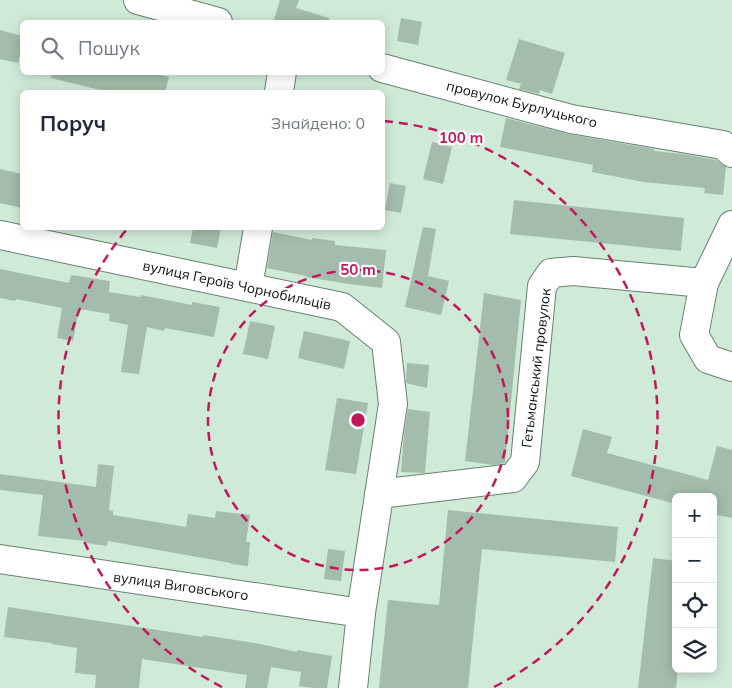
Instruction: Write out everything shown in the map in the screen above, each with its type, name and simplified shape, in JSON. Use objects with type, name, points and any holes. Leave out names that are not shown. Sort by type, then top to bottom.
[{"type":"street","points":[[138,0],[211,20]]},
{"type":"street","name":"провулок Бурлуцького","points":[[385,69],[571,119],[727,149]]},
{"type":"street","points":[[279,90],[282,75]]},
{"type":"street","points":[[732,225],[704,283],[694,334],[708,359],[732,367]]},
{"type":"street","points":[[248,287],[258,230]]},
{"type":"street","name":"вулиця Героїв Чорнобильців","points":[[0,235],[342,307],[386,342],[393,404],[361,613],[353,688]]},
{"type":"street","name":"Гетьманський провулок","points":[[379,494],[513,478],[525,462],[542,286],[551,273],[573,271],[704,283]]},
{"type":"street","name":"вулиця Виговського","points":[[0,559],[361,613]]},
{"type":"building","points":[[280,0],[299,0],[296,8],[329,18],[329,20],[274,20]]},
{"type":"building","points":[[401,18],[422,22],[418,45],[397,41]]},
{"type":"building","points":[[0,30],[20,35],[18,63],[0,59]]},
{"type":"building","points":[[519,39],[565,53],[552,94],[540,90],[539,94],[519,89],[521,84],[506,80]]},
{"type":"building","points":[[52,75],[161,75],[169,77],[166,90],[100,90],[51,78]]},
{"type":"building","points":[[506,118],[568,134],[654,149],[654,151],[716,160],[726,167],[723,195],[704,193],[705,188],[644,182],[592,172],[593,165],[500,147]]},
{"type":"building","points":[[432,142],[452,147],[443,184],[423,179]]},
{"type":"building","points":[[0,169],[20,174],[20,208],[0,203]]},
{"type":"building","points":[[390,183],[406,186],[401,213],[385,210]]},
{"type":"building","points":[[514,200],[684,218],[681,251],[510,234]]},
{"type":"building","points":[[423,227],[436,229],[428,276],[449,281],[441,315],[405,307]]},
{"type":"building","points":[[193,230],[221,230],[217,248],[190,243]]},
{"type":"building","points":[[273,232],[312,240],[312,238],[335,241],[335,245],[386,250],[382,288],[306,277],[267,268]]},
{"type":"building","points":[[0,269],[69,283],[71,275],[110,281],[109,292],[140,297],[141,295],[192,305],[192,302],[220,307],[214,337],[165,328],[164,331],[147,327],[139,374],[121,372],[128,325],[109,321],[110,314],[79,309],[73,341],[57,338],[62,308],[16,299],[15,301],[0,298]]},
{"type":"building","points":[[484,293],[521,300],[505,463],[493,465],[465,461]]},
{"type":"building","points":[[250,321],[275,326],[268,359],[243,354]]},
{"type":"building","points":[[304,331],[350,341],[344,369],[298,358]]},
{"type":"building","points":[[407,363],[429,365],[427,388],[406,383]]},
{"type":"building","points":[[337,398],[368,403],[356,474],[325,470]]},
{"type":"building","points":[[408,409],[430,412],[425,473],[401,472]]},
{"type":"building","points":[[583,429],[612,437],[607,453],[708,480],[717,446],[732,450],[732,518],[717,515],[717,493],[672,493],[672,503],[571,476]]},
{"type":"building","points":[[98,464],[114,466],[109,510],[113,511],[113,515],[186,527],[188,514],[215,518],[216,511],[250,515],[246,542],[250,542],[248,566],[108,541],[107,546],[86,543],[87,541],[38,536],[43,495],[0,490],[0,474],[96,487]]},
{"type":"building","points":[[448,510],[618,527],[615,562],[482,549],[468,688],[379,688],[388,600],[439,605]]},
{"type":"building","points":[[328,549],[345,551],[341,581],[324,579]]},
{"type":"building","points":[[653,558],[672,560],[672,673],[678,673],[676,688],[638,688]]},
{"type":"building","points":[[8,607],[332,656],[327,688],[299,686],[301,672],[271,667],[267,688],[245,688],[247,675],[142,659],[139,688],[95,688],[96,675],[75,673],[77,648],[4,637]]}]
